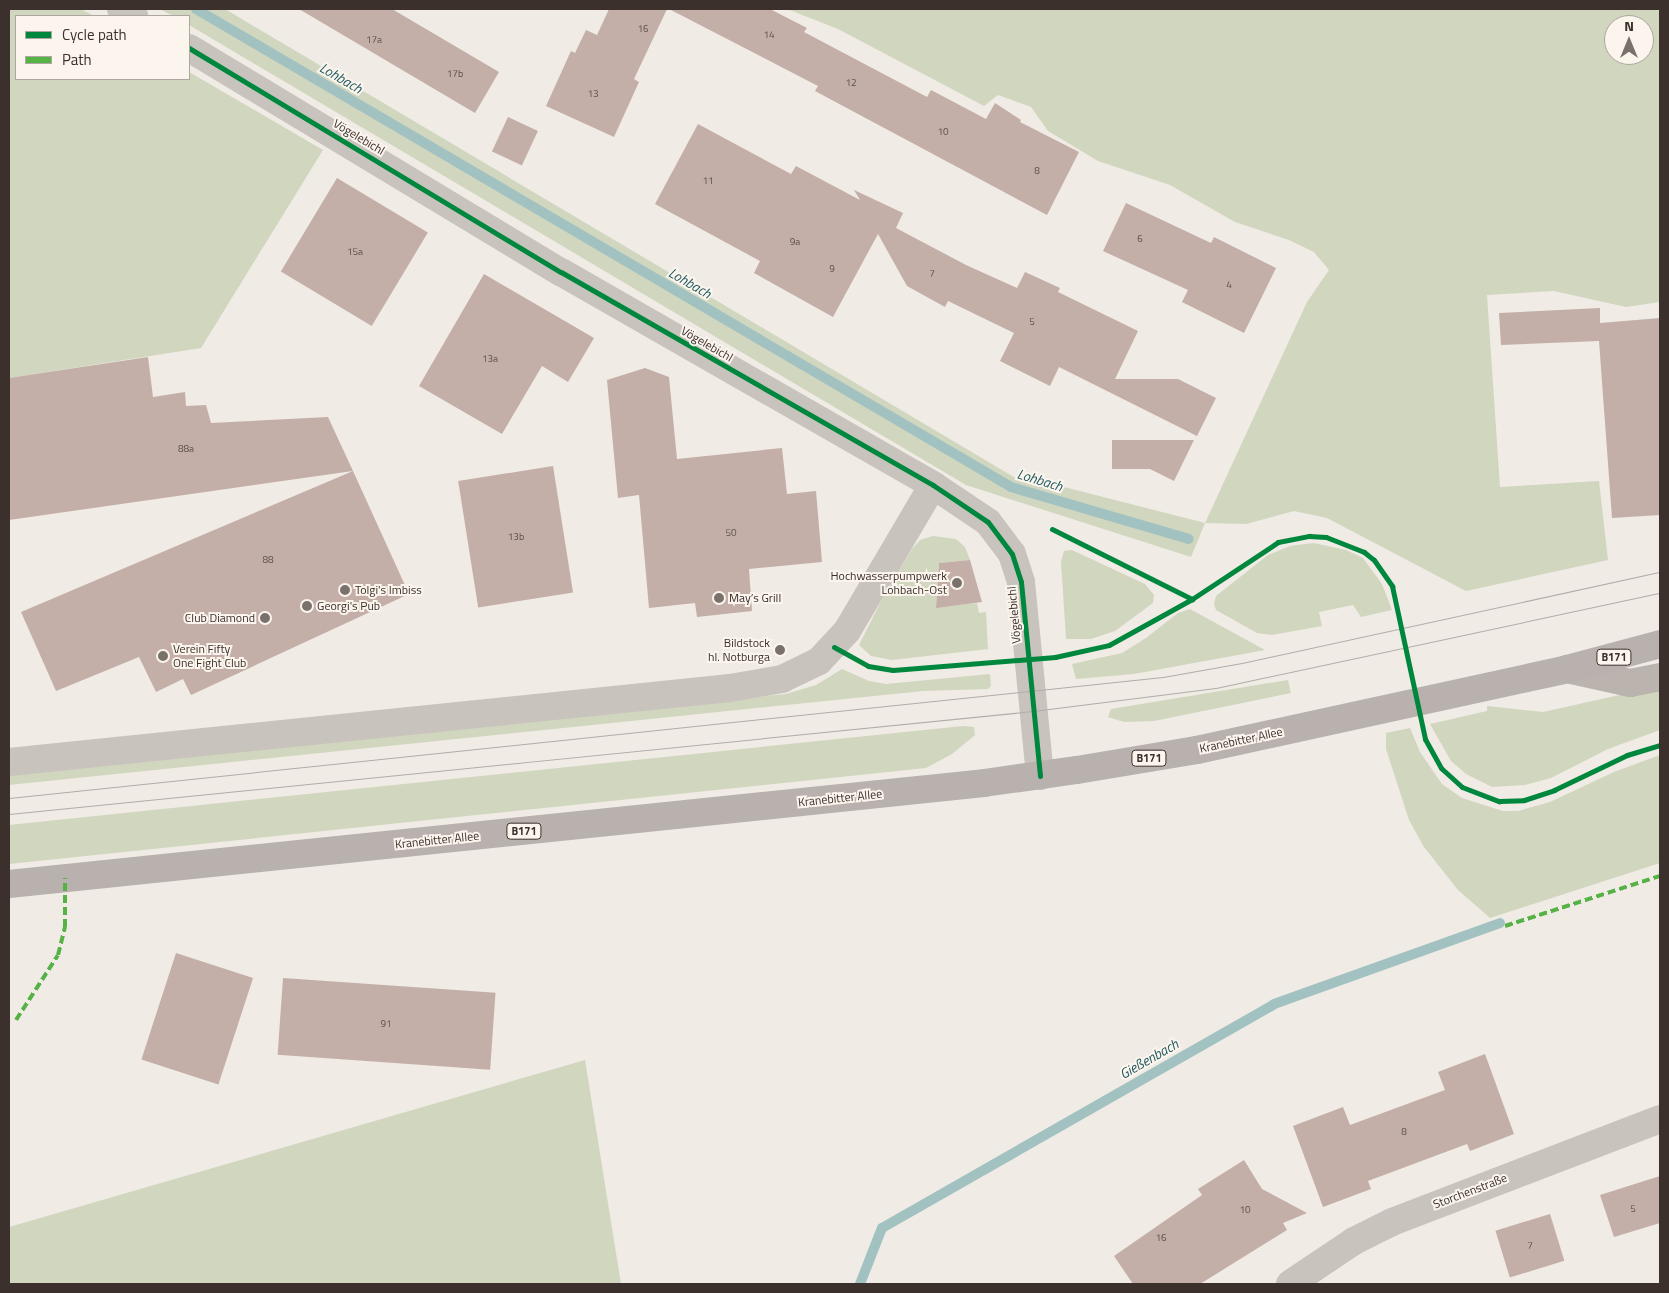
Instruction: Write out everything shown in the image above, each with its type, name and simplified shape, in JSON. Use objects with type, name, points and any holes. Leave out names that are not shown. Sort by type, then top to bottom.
[{"type":"main road","name":"Kranebitter Allee","points":[[9,884],[1040,776],[1197,750],[1567,669],[1660,644]]},
{"type":"street","points":[[121,9],[132,15]]},
{"type":"street","name":"Vögelebichl","points":[[190,49],[561,272],[933,485],[988,522],[1003,539],[1016,562],[1024,592],[1040,776]]},
{"type":"street","points":[[9,762],[730,688],[782,679],[819,662],[847,631],[933,485]]},
{"type":"street","points":[[1567,669],[1630,683],[1660,677]]},
{"type":"street","name":"Storchenstraße","points":[[1290,1284],[1354,1241],[1392,1222],[1660,1119]]},
{"type":"green space","points":[[9,9],[81,9],[92,15],[15,15],[15,80],[190,80],[190,73],[323,150],[201,348],[9,378]]},
{"type":"green space","points":[[160,9],[225,9],[1019,480],[1068,488],[1205,523],[1191,557],[966,485],[190,26],[190,15],[171,15]]},
{"type":"green space","points":[[787,9],[1660,9],[1660,302],[1626,307],[1554,291],[1487,295],[1500,487],[1599,481],[1608,560],[1466,591],[1327,518],[1294,511],[1246,524],[1205,523],[1307,302],[1329,270],[1314,252],[1289,240],[1235,222],[1170,185],[1098,161],[1048,131],[1031,107],[998,95],[984,106],[838,29]]},
{"type":"green space","points":[[933,536],[956,539],[965,547],[970,560],[939,563],[936,607],[977,603],[979,613],[986,612],[988,649],[892,660],[871,656],[859,645],[884,595],[912,549],[920,540]]},
{"type":"green space","points":[[1314,543],[1346,550],[1363,558],[1382,584],[1392,610],[1361,617],[1353,605],[1319,612],[1322,626],[1272,635],[1257,633],[1216,610],[1214,604],[1216,596],[1268,555],[1290,546]]},
{"type":"green space","points":[[1072,550],[1145,584],[1154,595],[1153,603],[1115,631],[1091,639],[1066,639],[1061,561],[1064,551]]},
{"type":"green space","points":[[1190,609],[1265,650],[1134,674],[1076,679],[1072,664],[1122,653],[1146,638],[1178,613]]},
{"type":"green space","points":[[842,669],[869,681],[886,684],[990,674],[991,686],[988,689],[923,691],[9,785],[9,774],[786,694],[816,685]]},
{"type":"green space","points":[[1288,680],[1291,693],[1154,721],[1124,722],[1108,717],[1111,709]]},
{"type":"green space","points":[[1660,686],[1660,730],[1608,749],[1551,778],[1525,785],[1492,787],[1466,774],[1451,761],[1430,724],[1487,711],[1487,706],[1543,712]]},
{"type":"green space","points":[[963,726],[974,727],[975,735],[952,754],[926,768],[9,864],[9,825]]},
{"type":"green space","points":[[1410,728],[1420,752],[1442,784],[1462,798],[1503,811],[1518,811],[1550,802],[1614,772],[1660,755],[1660,863],[1490,918],[1458,890],[1424,847],[1409,820],[1386,749],[1386,733]]},
{"type":"green space","points":[[585,1060],[621,1284],[9,1284],[9,1227]]},
{"type":"building","points":[[299,9],[392,9],[499,72],[475,113]]},
{"type":"building","points":[[609,9],[667,9],[634,79],[639,82],[614,137],[546,106],[571,51],[575,53],[586,30],[597,35]]},
{"type":"building","points":[[669,9],[770,9],[807,28],[804,32],[927,97],[931,90],[986,119],[995,103],[1021,120],[1020,122],[1079,152],[1047,215],[815,91],[818,86]]},
{"type":"building","points":[[508,117],[538,131],[522,165],[492,151]]},
{"type":"building","points":[[698,124],[791,174],[796,166],[860,200],[854,190],[903,213],[896,228],[966,265],[1017,288],[1025,272],[1060,288],[1058,292],[1138,331],[1115,379],[1178,379],[1216,398],[1197,436],[1059,367],[1050,386],[1000,361],[1014,333],[948,301],[945,307],[907,286],[878,234],[833,317],[754,273],[760,261],[655,204]]},
{"type":"building","points":[[337,178],[428,233],[372,326],[281,271]]},
{"type":"building","points":[[1126,203],[1211,243],[1214,237],[1276,268],[1244,333],[1182,302],[1188,290],[1103,251]]},
{"type":"building","points":[[484,274],[594,338],[568,382],[542,366],[502,434],[419,386]]},
{"type":"building","points":[[1600,308],[1600,323],[1660,318],[1660,515],[1612,518],[1599,341],[1501,345],[1499,313]]},
{"type":"building","points":[[148,357],[153,397],[185,392],[186,406],[206,405],[211,423],[328,417],[353,471],[9,520],[9,378]]},
{"type":"building","points":[[645,368],[669,377],[677,459],[782,448],[787,494],[816,491],[822,562],[749,569],[752,611],[697,617],[695,603],[649,608],[639,495],[618,498],[607,380]]},
{"type":"building","points":[[1112,440],[1194,440],[1174,481],[1150,469],[1112,469]]},
{"type":"building","points":[[553,466],[573,592],[478,607],[458,481]]},
{"type":"building","points":[[353,471],[409,594],[191,695],[183,679],[156,692],[139,657],[56,691],[21,612]]},
{"type":"building","name":"Hochwasserpumpwerk Lohbach-Ost","points":[[970,560],[982,602],[936,608],[939,563]]},
{"type":"building","points":[[176,953],[253,978],[218,1085],[141,1060]]},
{"type":"building","points":[[283,978],[495,993],[490,1070],[278,1055]]},
{"type":"building","points":[[1485,1054],[1514,1134],[1470,1151],[1467,1144],[1368,1181],[1371,1189],[1323,1207],[1293,1126],[1343,1107],[1350,1125],[1445,1090],[1438,1072]]},
{"type":"building","points":[[1244,1160],[1262,1189],[1307,1213],[1283,1223],[1287,1230],[1200,1284],[1133,1284],[1114,1256],[1202,1195],[1198,1189]]},
{"type":"building","points":[[1660,1176],[1660,1223],[1614,1237],[1600,1195]]},
{"type":"building","points":[[1550,1214],[1564,1261],[1510,1278],[1495,1231]]},
{"type":"waterway","name":"Lohbach","points":[[196,9],[1011,487],[1189,539]]},
{"type":"waterway","name":"Gießenbach","points":[[860,1284],[882,1228],[1274,1004],[1500,923]]},
{"type":"tram line","points":[[9,798],[1163,677],[1242,663],[1660,572]]},
{"type":"tram line","points":[[9,814],[1033,711],[1216,688],[1660,593]]},
{"type":"marked path","points":[[1505,926],[1660,876]]},
{"type":"marked path","points":[[16,1020],[58,955],[65,927],[65,878]]},
{"type":"cycle path","points":[[190,49],[561,272],[933,485],[988,522],[1012,554],[1021,582],[1040,776]]},
{"type":"cycle path","points":[[1052,529],[1192,599]]},
{"type":"cycle path","points":[[834,647],[868,666],[893,670],[1055,657],[1109,645],[1192,599],[1278,542],[1309,536],[1326,537],[1364,552],[1374,560],[1392,586],[1425,739],[1441,768],[1462,787],[1499,801],[1524,800],[1554,790],[1627,755],[1660,745]]},
{"type":"place","name":"Hochwasserpumpwerk Lohbach-Ost","points":[[957,583]]},
{"type":"place","name":"Tolgi's Imbiss","points":[[345,590]]},
{"type":"place","name":"May’s Grill","points":[[719,598]]},
{"type":"place","name":"Georgi's Pub","points":[[307,606]]},
{"type":"place","name":"Club Diamond","points":[[265,618]]},
{"type":"place","name":"Bildstock hl. Notburga","points":[[780,650]]},
{"type":"place","name":"Verein Fifty One Fight Club","points":[[163,656]]}]
